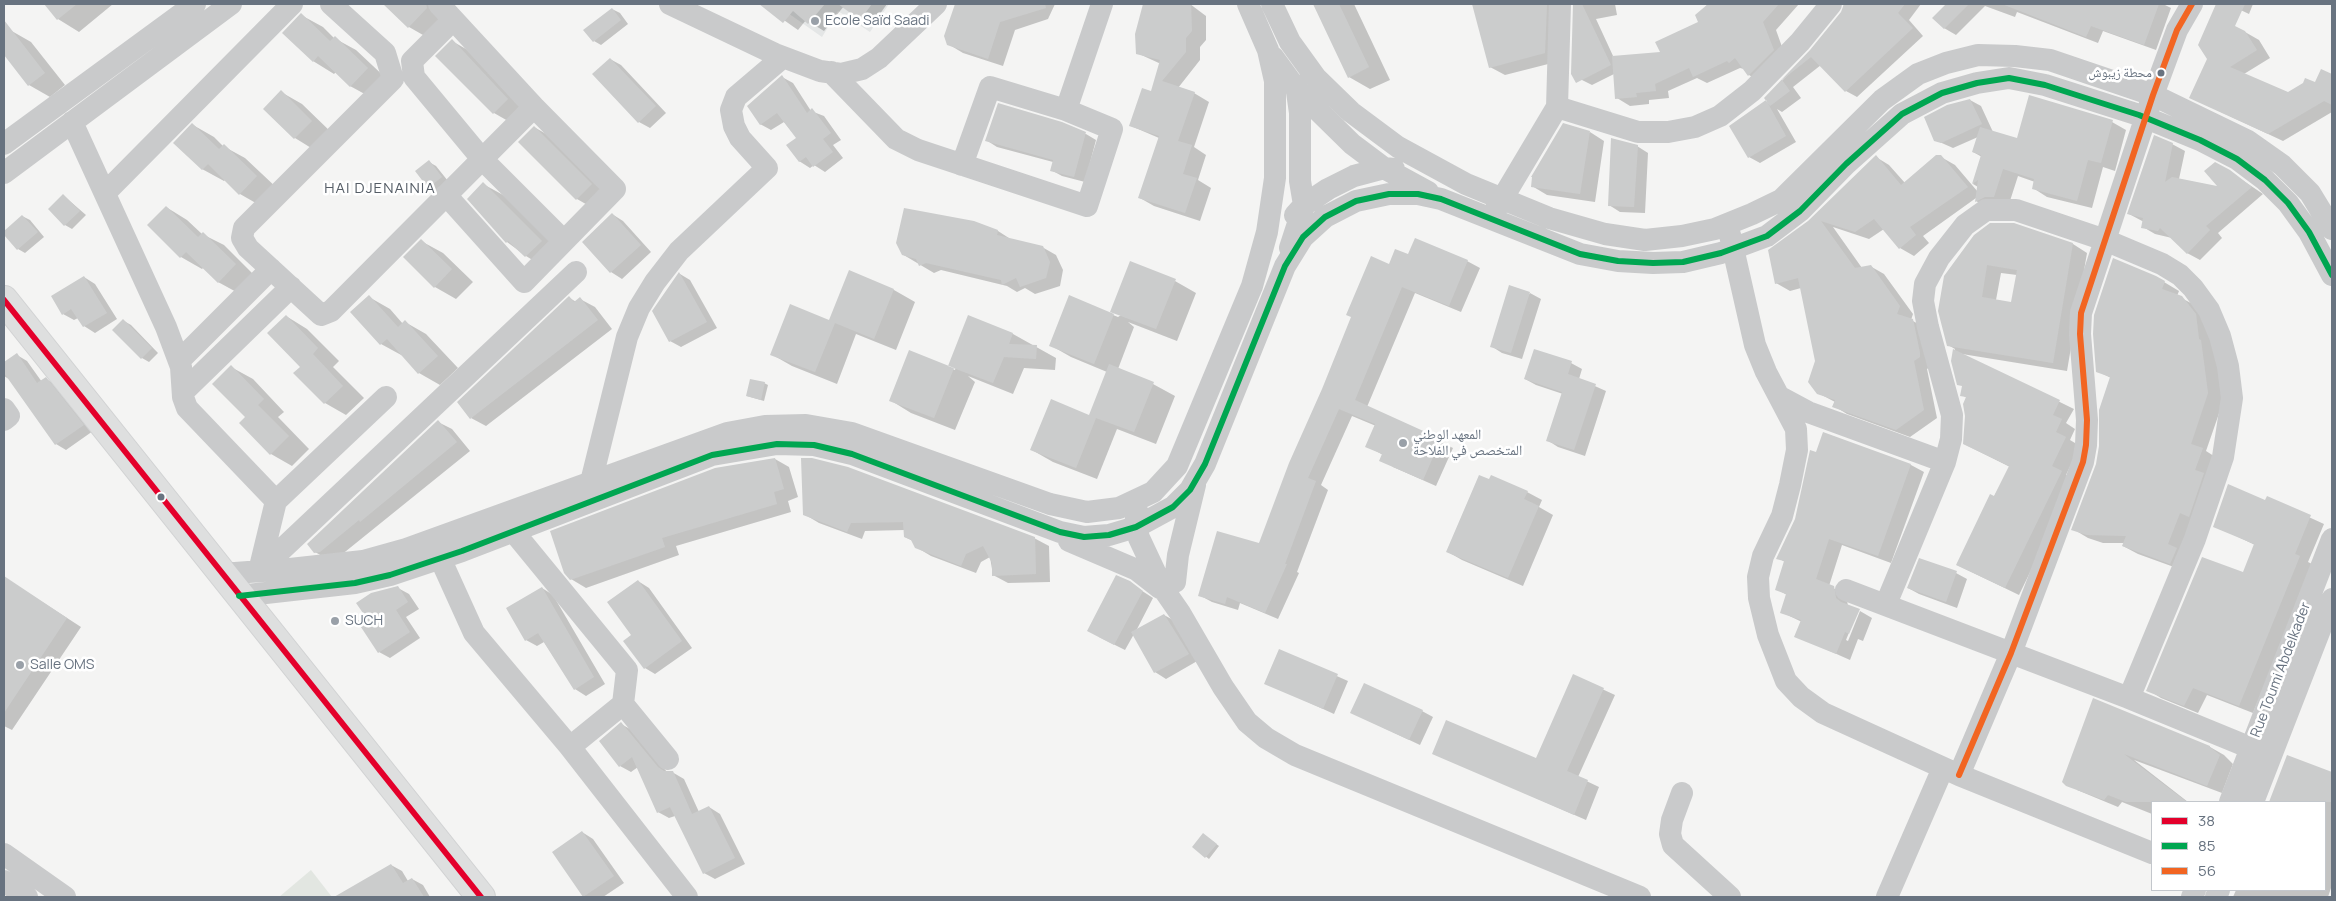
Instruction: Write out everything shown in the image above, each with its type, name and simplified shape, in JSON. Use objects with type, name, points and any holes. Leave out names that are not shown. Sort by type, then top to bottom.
[{"type":"main road","points":[[6,310],[481,897]]},
{"type":"street","points":[[4,144],[195,4]]},
{"type":"street","points":[[4,173],[230,4]]},
{"type":"street","points":[[105,193],[292,4]]},
{"type":"street","points":[[331,4],[385,53],[393,79],[244,228],[242,238],[248,248],[321,315],[331,311],[534,107]]},
{"type":"street","points":[[670,4],[783,57],[820,71],[841,74],[862,69],[879,58],[936,4]]},
{"type":"street","points":[[1066,110],[1102,4]]},
{"type":"street","points":[[1135,518],[1140,508],[1177,466],[1252,286],[1267,232],[1275,178],[1275,81],[1268,50],[1248,4]]},
{"type":"street","points":[[1272,4],[1290,42],[1316,78],[1351,112],[1398,146],[1448,174],[1502,199],[1548,218],[1605,234],[1645,240],[1682,236],[1715,229],[1752,214],[1781,200],[1882,100],[1918,74],[1946,63],[1978,55],[2015,56],[2050,60],[2153,95],[2248,141],[2282,165],[2310,193],[2332,229]]},
{"type":"street","points":[[1490,218],[1557,107],[1560,4]]},
{"type":"street","points":[[1557,107],[1638,132],[1668,132],[1695,127],[1720,116],[1752,91],[1800,42],[1831,4]]},
{"type":"street","points":[[1887,897],[2011,653],[2083,462],[2087,420],[2080,334],[2081,313],[2153,95],[2177,30],[2190,4]]},
{"type":"street","points":[[446,195],[524,282],[615,189],[534,107],[446,12],[412,61],[414,77],[482,159],[564,241]]},
{"type":"street","points":[[221,574],[363,561],[712,455],[777,444],[814,445],[852,454],[1060,532],[1084,537],[1109,535],[1135,518],[1173,507],[1190,490],[1205,464],[1285,266],[1304,205],[1300,180],[1300,113],[1290,42]]},
{"type":"street","points":[[1268,50],[1297,90],[1352,144],[1384,168],[1441,199],[1580,254],[1618,261],[1683,262],[1733,249],[1767,236],[1800,211],[1846,164],[1902,114],[1942,93],[1977,83],[2009,78],[2045,85],[2146,118],[2200,140],[2237,159],[2265,180],[2288,203],[2309,232],[2332,275]]},
{"type":"street","points":[[588,492],[627,337],[639,308],[655,282],[679,251],[767,168],[740,138],[734,126],[731,110],[736,97],[783,57]]},
{"type":"street","points":[[831,72],[896,139],[918,150],[962,165],[1087,206],[1112,129],[1066,110],[990,87],[962,165]]},
{"type":"street","points":[[72,122],[166,328],[179,361],[187,408],[276,501]]},
{"type":"street","points":[[1261,254],[1304,205],[1328,189],[1354,176],[1384,168],[1448,174]]},
{"type":"street","points":[[1285,266],[1303,237],[1324,217],[1356,201],[1389,194],[1418,194],[1441,199]]},
{"type":"street","points":[[1886,604],[1945,462],[1951,439],[1952,415],[1930,335],[1923,301],[1925,284],[1939,258],[1965,225],[1986,210],[2016,210],[2105,240],[2162,264],[2180,275],[2193,288],[2209,310],[2220,336],[2228,366],[2232,398],[2223,457],[2195,539],[2129,698]]},
{"type":"street","points":[[1728,224],[1754,345],[1796,429],[1797,450],[1790,485],[1782,516],[1764,556],[1758,577],[1759,598],[1768,635],[1786,681],[1801,697],[1823,714],[1951,771],[2151,853]]},
{"type":"street","points":[[179,361],[271,269]]},
{"type":"street","points":[[259,571],[576,272]]},
{"type":"street","points":[[183,392],[291,287]]},
{"type":"street","points":[[259,571],[276,501],[386,396]]},
{"type":"street","points":[[1780,397],[1808,412],[1945,462]]},
{"type":"street","points":[[4,409],[9,416],[4,420]]},
{"type":"street","points":[[239,596],[355,583],[390,575],[513,531],[588,492],[727,433],[765,426],[806,425],[852,433],[1050,504],[1087,512],[1135,518]]},
{"type":"street","points":[[1170,587],[1197,477]]},
{"type":"street","points":[[1135,518],[1170,587],[1180,613],[1237,708],[1247,722],[1266,738],[1295,755],[1640,897]]},
{"type":"street","points":[[513,531],[627,670],[623,704],[570,748]]},
{"type":"street","points":[[1060,532],[1072,543],[1137,570],[1170,587]]},
{"type":"street","name":"Rue Toumi Abdelkader","points":[[2230,801],[2332,539]]},
{"type":"street","points":[[440,558],[474,633],[570,748],[687,897]]},
{"type":"street","points":[[1846,590],[2129,698],[2251,748]]},
{"type":"street","name":"Rue Toumi Abdelkader","points":[[2253,801],[2332,599]]},
{"type":"street","points":[[623,704],[668,759]]},
{"type":"street","points":[[1682,793],[1672,820],[1670,834],[1673,845],[1730,897]]},
{"type":"street","points":[[4,854],[65,897]]},
{"type":"street","points":[[4,881],[27,897]]},
{"type":"shaded area","name":"Ecole Saïd Saadi","points":[[775,4],[889,4],[870,32],[838,11],[822,37]]},
{"type":"shaded area","points":[[311,870],[332,897],[279,897]]},
{"type":"building","points":[[44,4],[77,4],[57,20]]},
{"type":"building","points":[[383,4],[426,4],[427,8],[408,28]]},
{"type":"building","points":[[759,4],[825,4],[808,24],[793,11],[783,23]]},
{"type":"building","points":[[838,4],[872,4],[860,20]]},
{"type":"building","points":[[955,4],[1045,4],[1046,8],[1000,22],[988,59],[947,45],[944,36]]},
{"type":"building","points":[[1143,4],[1191,4],[1192,31],[1186,38],[1186,52],[1162,81],[1195,92],[1178,141],[1192,145],[1183,174],[1197,178],[1185,213],[1138,198],[1159,136],[1129,126],[1142,88],[1151,91],[1160,60],[1136,54],[1135,34]]},
{"type":"building","points":[[1313,4],[1339,4],[1369,67],[1348,78]]},
{"type":"building","points":[[1472,4],[1547,4],[1545,53],[1489,68]]},
{"type":"building","points":[[1573,4],[1582,4],[1611,65],[1576,83],[1571,74]]},
{"type":"building","points":[[1708,4],[1779,4],[1763,22],[1774,50],[1748,76],[1735,58],[1729,63],[1727,61],[1693,77],[1689,68],[1655,84],[1656,91],[1636,93],[1637,97],[1615,99],[1612,56],[1660,52],[1655,42],[1698,22],[1695,15]]},
{"type":"building","points":[[1844,4],[1905,4],[1898,13],[1913,28],[1845,92],[1811,57],[1782,80],[1790,91],[1770,106],[1764,98],[1810,50],[1841,12]]},
{"type":"building","points":[[1946,4],[1969,4],[1944,29],[1932,18]]},
{"type":"building","points":[[2002,4],[2159,4],[2144,45],[2091,26],[2086,37]]},
{"type":"building","points":[[2216,4],[2245,4],[2235,26],[2245,31],[2257,50],[2230,67],[2288,92],[2303,83],[2305,78],[2315,82],[2321,69],[2332,74],[2332,105],[2324,101],[2268,134],[2189,98],[2207,59],[2198,45]]},
{"type":"building","points":[[612,8],[621,20],[593,42],[583,30]]},
{"type":"building","points":[[301,13],[330,41],[335,36],[368,68],[350,87],[318,56],[313,62],[282,33]]},
{"type":"building","points":[[4,20],[45,73],[28,86],[4,55]]},
{"type":"building","points":[[452,39],[508,99],[493,114],[435,56]]},
{"type":"building","points":[[610,58],[656,106],[638,123],[592,74]]},
{"type":"building","points":[[782,75],[807,113],[812,108],[831,133],[823,139],[833,152],[813,167],[806,157],[799,162],[786,145],[796,138],[777,113],[760,125],[747,106]]},
{"type":"building","points":[[281,90],[312,121],[294,139],[263,109]]},
{"type":"building","points":[[2029,95],[2113,120],[2101,163],[2088,160],[2077,201],[2032,189],[2034,179],[2003,169],[1994,197],[1985,197],[1975,202],[1978,180],[1972,184],[1981,155],[1972,152],[1980,127],[2017,138]]},
{"type":"building","points":[[1970,99],[1982,124],[1941,143],[1934,141],[1924,117],[1947,105]]},
{"type":"building","points":[[1766,100],[1786,136],[1748,158],[1729,126]]},
{"type":"building","points":[[998,103],[1062,122],[1086,132],[1074,177],[1050,171],[1053,160],[985,141]]},
{"type":"building","points":[[192,123],[219,149],[224,144],[257,176],[239,195],[208,164],[202,170],[173,143]]},
{"type":"building","points":[[1563,123],[1590,131],[1580,194],[1531,187],[1531,177]]},
{"type":"building","points":[[534,126],[592,184],[576,200],[518,142]]},
{"type":"building","points":[[2154,135],[2173,143],[2165,182],[2172,177],[2217,186],[2204,171],[2215,162],[2230,170],[2252,187],[2206,226],[2210,230],[2187,254],[2160,228],[2158,231],[2141,228],[2143,218],[2127,214]]},
{"type":"building","points":[[1611,138],[1638,145],[1634,207],[1608,206]]},
{"type":"building","points":[[1876,155],[1901,185],[1936,155],[1941,155],[1968,187],[1910,227],[1916,235],[1899,249],[1874,219],[1855,232],[1821,221],[1855,268],[1871,265],[1900,306],[1897,314],[1913,319],[1920,353],[1920,357],[1914,361],[1924,410],[1896,430],[1832,407],[1835,400],[1817,394],[1808,382],[1815,361],[1798,278],[1775,284],[1768,250],[1808,221]]},
{"type":"building","points":[[429,160],[442,177],[428,188],[415,171]]},
{"type":"building","points":[[483,182],[542,241],[525,257],[508,241],[506,243],[467,199]]},
{"type":"building","points":[[63,194],[80,211],[64,226],[48,209]]},
{"type":"building","points":[[166,206],[198,237],[203,232],[236,264],[218,283],[186,252],[180,258],[147,225]]},
{"type":"building","points":[[904,208],[974,221],[998,230],[997,235],[1043,246],[1050,262],[1046,278],[1020,287],[1016,278],[1002,285],[1001,280],[926,263],[919,266],[916,259],[902,255],[896,243]]},
{"type":"building","points":[[612,213],[641,245],[610,273],[582,242]]},
{"type":"building","points":[[22,215],[38,232],[17,250],[4,235],[4,231]]},
{"type":"building","points":[[1990,223],[2014,223],[2073,243],[2053,363],[1947,346],[1938,311],[1944,276],[1974,235]],"holes":[[[1987,265],[2017,270],[2011,302],[1982,297]]]},
{"type":"building","points":[[1415,238],[1468,260],[1449,306],[1402,287],[1355,400],[1441,439],[1423,480],[1379,461],[1382,454],[1365,447],[1375,424],[1339,409],[1308,478],[1316,481],[1285,564],[1287,564],[1265,613],[1227,597],[1225,604],[1198,596],[1217,531],[1259,543],[1289,463],[1351,317],[1346,315],[1371,256],[1389,264],[1395,249],[1408,254]]},
{"type":"building","points":[[421,239],[452,269],[434,288],[403,257]]},
{"type":"building","points":[[2113,258],[2156,276],[2165,281],[2162,289],[2182,296],[2196,314],[2199,339],[2201,340],[2208,393],[2191,444],[2203,448],[2195,470],[2204,473],[2189,517],[2180,513],[2168,544],[2177,548],[2170,564],[2122,546],[2126,536],[2087,535],[2071,530],[2096,464],[2099,446],[2099,410],[2110,377],[2096,372],[2093,334],[2094,315]]},
{"type":"building","points":[[1130,261],[1176,279],[1156,329],[1110,312]]},
{"type":"building","points":[[849,270],[894,289],[874,339],[835,323],[815,372],[770,355],[790,304],[829,320]]},
{"type":"building","points":[[679,272],[707,322],[669,342],[652,311]]},
{"type":"building","points":[[84,276],[107,313],[83,327],[71,309],[62,315],[51,296]]},
{"type":"building","points":[[1509,285],[1530,292],[1511,353],[1490,347]]},
{"type":"building","points":[[369,295],[398,327],[405,320],[438,356],[418,374],[387,339],[380,345],[350,312]]},
{"type":"building","points":[[1069,295],[1114,314],[1094,364],[1049,346]]},
{"type":"building","points":[[569,296],[574,302],[580,297],[598,320],[470,419],[457,402]]},
{"type":"building","points":[[286,315],[318,348],[313,354],[343,386],[324,404],[293,373],[300,367],[267,333]]},
{"type":"building","points":[[968,315],[1013,333],[1009,344],[1037,345],[1036,359],[1004,357],[993,383],[948,366]]},
{"type":"building","points":[[123,319],[152,348],[141,359],[112,330]]},
{"type":"building","points":[[1534,349],[1572,361],[1568,374],[1596,384],[1574,450],[1546,441],[1562,392],[1524,379]]},
{"type":"building","points":[[1953,349],[2060,400],[2053,415],[2062,419],[2056,432],[2066,437],[2052,466],[2062,471],[2005,588],[1956,565],[1990,494],[1994,496],[2009,466],[1963,444],[1965,416],[1963,404],[1966,397],[1960,396],[1962,386],[1957,385],[1951,361]]},
{"type":"building","points":[[909,350],[954,368],[934,418],[889,401]]},
{"type":"building","points":[[17,353],[37,383],[46,377],[84,425],[55,445],[4,373],[4,362]]},
{"type":"building","points":[[1109,364],[1154,382],[1134,432],[1096,418],[1076,468],[1030,450],[1051,399],[1089,415]]},
{"type":"building","points":[[231,365],[264,399],[258,405],[289,436],[270,455],[239,423],[245,417],[212,384]]},
{"type":"building","points":[[750,379],[765,382],[761,400],[746,396]]},
{"type":"building","points":[[438,420],[457,442],[360,522],[359,520],[320,552],[314,553],[307,544]]},
{"type":"building","points":[[1823,432],[1911,464],[1878,556],[1829,539],[1816,579],[1834,586],[1836,598],[1841,602],[1860,609],[1849,634],[1845,632],[1836,654],[1794,637],[1801,620],[1780,613],[1786,594],[1775,590],[1784,561],[1776,559],[1795,519],[1810,450],[1816,452]]},
{"type":"building","points":[[775,458],[784,489],[774,492],[777,504],[662,538],[665,547],[570,580],[564,573],[550,531],[715,468]]},
{"type":"building","points":[[801,458],[812,458],[848,467],[1035,537],[1036,574],[992,576],[992,563],[983,546],[966,554],[961,566],[915,548],[911,540],[904,537],[903,522],[851,523],[847,532],[803,515]]},
{"type":"building","points":[[1479,475],[1489,479],[1491,475],[1528,491],[1524,499],[1539,506],[1508,578],[1446,552]]},
{"type":"building","points":[[2228,484],[2265,500],[2267,496],[2311,515],[2295,554],[2300,556],[2239,706],[2193,688],[2184,706],[2146,691],[2202,557],[2243,572],[2254,544],[2213,527]]},
{"type":"building","points":[[1919,558],[1957,571],[1946,602],[1907,588]]},
{"type":"building","points":[[1116,575],[1130,581],[1143,591],[1114,645],[1087,631]]},
{"type":"building","name":"Salle OMS","points":[[4,576],[67,618],[4,713]]},
{"type":"building","points":[[638,580],[682,641],[644,669],[623,641],[631,635],[607,602]]},
{"type":"building","points":[[398,586],[408,602],[396,610],[410,632],[378,653],[357,621],[365,616],[356,603],[371,593]]},
{"type":"building","points":[[542,587],[594,677],[574,690],[538,633],[525,641],[506,608]]},
{"type":"building","points":[[1164,614],[1189,654],[1154,673],[1131,632]]},
{"type":"building","points":[[1279,649],[1338,674],[1323,709],[1264,684]]},
{"type":"building","points":[[1573,674],[1604,688],[1567,771],[1588,780],[1574,815],[1432,754],[1446,720],[1536,758]]},
{"type":"building","points":[[1364,683],[1423,710],[1409,740],[1350,713]]},
{"type":"building","points":[[2093,698],[2210,746],[2220,755],[2207,786],[2124,754],[2186,801],[2126,802],[2108,795],[2104,800],[2066,786],[2062,782]]},
{"type":"building","points":[[621,722],[658,767],[664,771],[673,771],[692,814],[709,806],[735,858],[703,874],[670,807],[657,813],[632,757],[619,767],[599,741]]},
{"type":"building","points":[[2287,755],[2332,772],[2332,802],[2269,801]]},
{"type":"building","points":[[582,831],[614,876],[583,897],[552,852]]},
{"type":"building","points":[[1203,833],[1217,844],[1205,858],[1192,847]]},
{"type":"building","points":[[391,864],[403,883],[412,878],[424,897],[334,897]]},
{"type":"transit line","name":"56","points":[[1959,775],[2011,653],[2083,462],[2087,420],[2080,334],[2081,313],[2153,95],[2177,30],[2192,4]]},
{"type":"transit line","name":"85","points":[[239,596],[355,583],[390,575],[462,551],[712,455],[777,444],[814,445],[852,454],[1060,532],[1084,537],[1109,535],[1136,527],[1173,507],[1190,490],[1205,464],[1285,266],[1303,237],[1325,217],[1356,201],[1389,194],[1418,194],[1441,199],[1580,254],[1618,261],[1683,262],[1721,253],[1767,236],[1800,211],[1846,164],[1902,114],[1942,93],[1977,83],[2009,78],[2045,85],[2139,115],[2200,140],[2237,159],[2265,180],[2288,203],[2309,232],[2332,275]]},
{"type":"transit line","name":"38","points":[[4,300],[481,897]]},
{"type":"place","name":"Ecole Saïd Saadi","points":[[815,21]]},
{"type":"place","name":"محطة زيبوش","points":[[2161,73]]},
{"type":"place","name":"المعهد الوطني المتخصص في الفلاحة","points":[[1403,443]]},
{"type":"place","name":"SUCH","points":[[335,621]]},
{"type":"place","name":"Salle OMS","points":[[20,665]]},
{"type":"district","name":"HAI DJENAINIA","points":[[380,189]]}]
